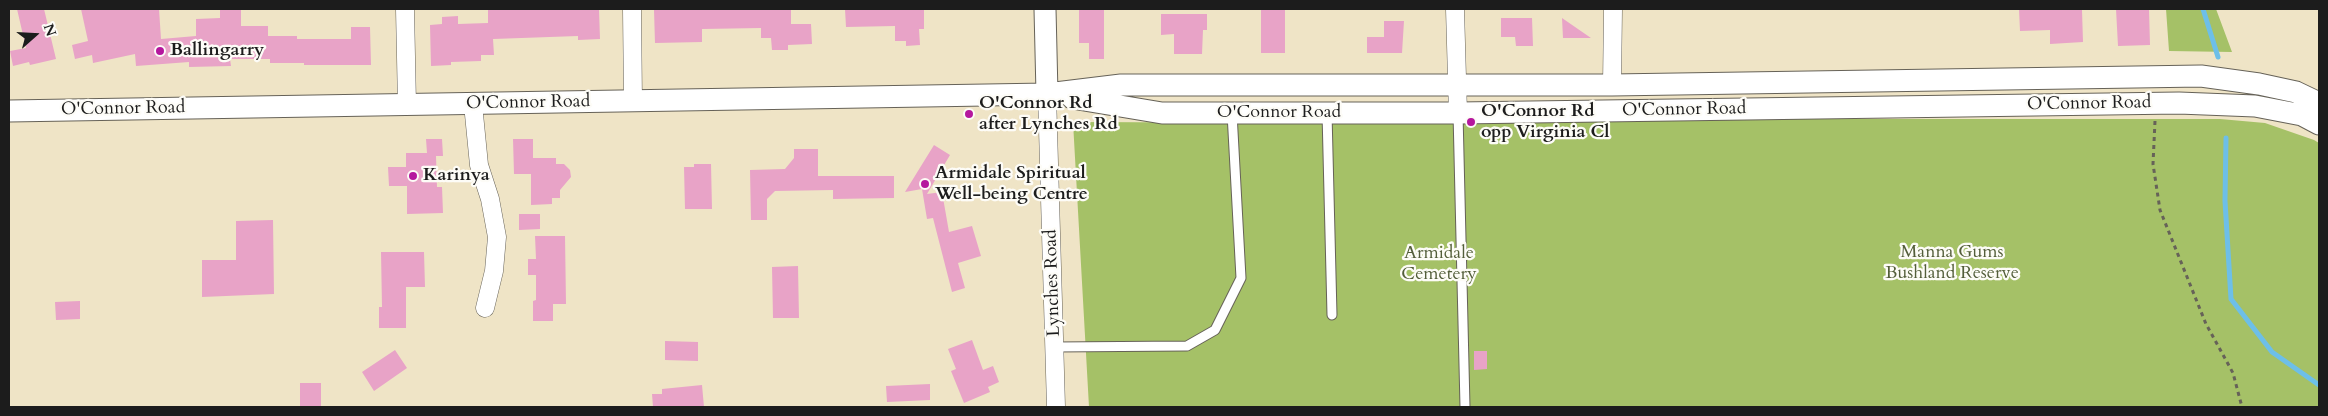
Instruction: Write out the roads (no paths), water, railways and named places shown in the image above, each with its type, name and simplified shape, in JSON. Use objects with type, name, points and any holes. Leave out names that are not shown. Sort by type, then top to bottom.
[{"type":"street","points":[[405,9],[407,105]]},
{"type":"street","points":[[632,9],[633,102]]},
{"type":"street","name":"Lynches Road","points":[[1045,9],[1056,407]]},
{"type":"street","points":[[1456,9],[1458,113]]},
{"type":"street","points":[[1612,85],[1613,9]]},
{"type":"street","name":"O'Connor Road","points":[[9,111],[1047,94],[1122,85],[1612,85],[2201,76],[2259,84],[2296,92],[2319,103]]},
{"type":"street","name":"O'Connor Road","points":[[1047,94],[1162,113],[1458,113],[2179,103],[2255,106],[2302,116],[2319,124]]},
{"type":"street","points":[[473,104],[478,166],[490,199],[497,237],[494,271],[485,308]]},
{"type":"lane","points":[[1054,347],[1187,346],[1215,330],[1241,278],[1232,113]]},
{"type":"lane","points":[[1327,113],[1332,315]]},
{"type":"lane","points":[[1458,113],[1464,407]]},
{"type":"waterway","points":[[2203,9],[2218,57]]},
{"type":"waterway","points":[[2226,138],[2225,201],[2231,299],[2272,352],[2319,385]]},
{"type":"place","name":"Ballingarry","points":[[160,51]]},
{"type":"place","name":"O'Connor Rd after Lynches Rd","points":[[969,114]]},
{"type":"place","name":"O'Connor Rd opp Virginia Cl","points":[[1471,122]]},
{"type":"place","name":"Karinya","points":[[413,176]]},
{"type":"place","name":"Armidale Spiritual Well-being Centre","points":[[925,184]]},
{"type":"park label","name":"Manna Gums Bushland Reserve","points":[[1952,263]]},
{"type":"park label","name":"Armidale Cemetery","points":[[1439,264]]}]
